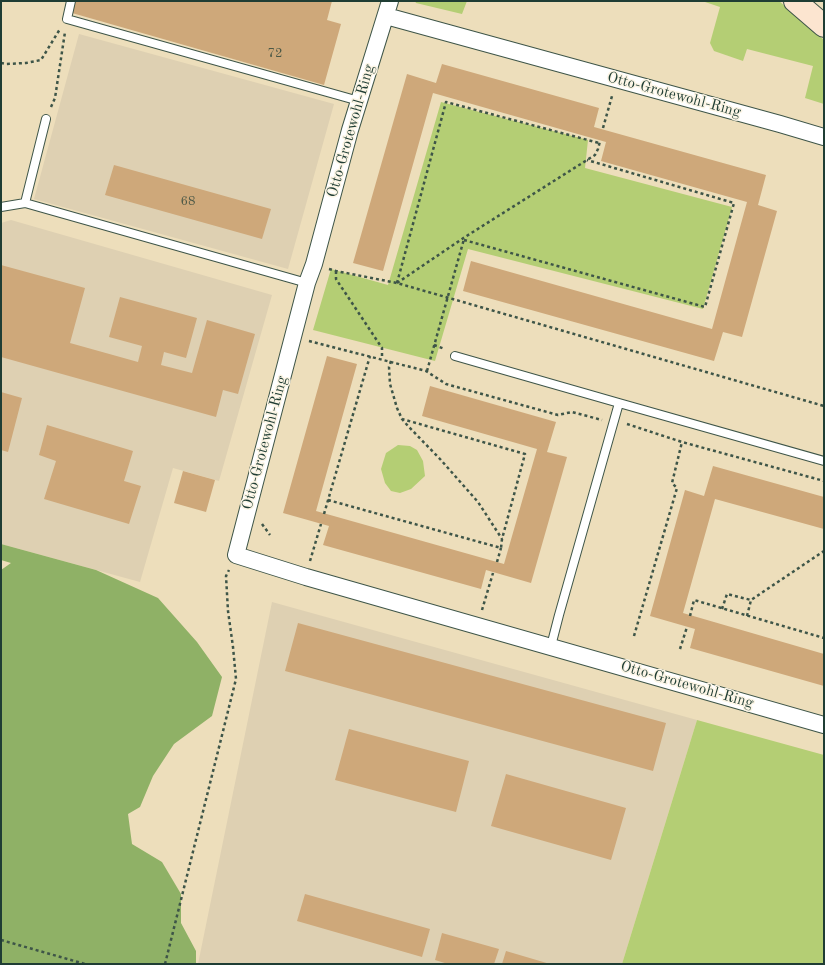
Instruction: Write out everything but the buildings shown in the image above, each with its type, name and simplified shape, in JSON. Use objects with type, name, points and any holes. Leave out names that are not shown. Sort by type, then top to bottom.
[{"type":"main road","points":[[795,1],[824,26]]},
{"type":"street","name":"Otto-Grotewohl-Ring","points":[[390,1],[350,130],[314,264],[307,283],[236,555],[306,577],[824,725]]},
{"type":"street","name":"Otto-Grotewohl-Ring","points":[[386,16],[824,137]]},
{"type":"lane","points":[[71,1],[67,19],[359,101]]},
{"type":"lane","points":[[25,203],[46,119]]},
{"type":"lane","points":[[1,207],[25,203],[307,283]]},
{"type":"lane","points":[[455,356],[824,461]]},
{"type":"lane","points":[[551,646],[618,403]]},
{"type":"path","points":[[1,63],[26,64],[41,60],[67,19]]},
{"type":"path","points":[[46,119],[55,98],[67,19]]},
{"type":"path","points":[[603,128],[612,96]]},
{"type":"path","points":[[446,102],[600,142],[595,156],[397,283],[446,102]]},
{"type":"path","points":[[465,238],[705,307],[734,203],[587,160]]},
{"type":"path","points":[[426,371],[465,238]]},
{"type":"path","points":[[314,264],[336,271],[397,283],[824,406]]},
{"type":"path","points":[[336,271],[336,279],[382,348],[382,359]]},
{"type":"path","points":[[293,336],[426,371],[446,384],[558,416],[572,412],[602,420],[613,420],[682,442],[824,481]]},
{"type":"path","points":[[324,514],[370,356]]},
{"type":"path","points":[[391,361],[389,367],[390,384],[397,408],[402,418],[478,502],[502,539]]},
{"type":"path","points":[[402,418],[525,454],[497,562]]},
{"type":"path","points":[[634,636],[677,488],[672,483],[682,442]]},
{"type":"path","points":[[328,500],[501,548]]},
{"type":"path","points":[[306,577],[321,524]]},
{"type":"path","points":[[747,616],[751,600],[824,551]]},
{"type":"path","points":[[165,964],[236,679],[228,612],[226,576],[236,555]]},
{"type":"path","points":[[477,626],[493,572]]},
{"type":"path","points":[[722,609],[727,594],[751,600]]},
{"type":"path","points":[[690,616],[694,600],[824,638]]},
{"type":"path","points":[[680,649],[687,627]]},
{"type":"path","points":[[1,940],[85,964]]},
{"type":"shaded area","points":[[79,34],[334,104],[288,269],[34,199]]},
{"type":"shaded area","points":[[11,220],[272,295],[219,481],[173,468],[140,582],[1,544],[1,223]]},
{"type":"shaded area","points":[[272,602],[697,720],[622,964],[198,964]]},
{"type":"green space","points":[[415,1],[467,1],[462,14],[416,3]]},
{"type":"green space","points":[[702,1],[779,1],[824,40],[824,104],[805,98],[813,66],[747,49],[743,61],[714,51],[710,43],[720,7]]},
{"type":"green space","points":[[441,102],[588,140],[585,168],[732,207],[703,309],[468,249],[435,361],[313,330],[331,269],[388,285]]},
{"type":"green space","points":[[398,445],[410,446],[417,450],[423,461],[425,476],[411,489],[400,493],[391,491],[385,483],[381,469],[386,453]]},
{"type":"green space","points":[[1,544],[96,570],[158,598],[197,642],[222,677],[212,716],[174,744],[153,776],[140,807],[128,814],[132,844],[162,862],[181,894],[181,923],[196,951],[196,964],[1,964],[1,570],[11,563],[1,560]]},
{"type":"green space","points":[[697,720],[824,755],[824,964],[622,964]]}]
